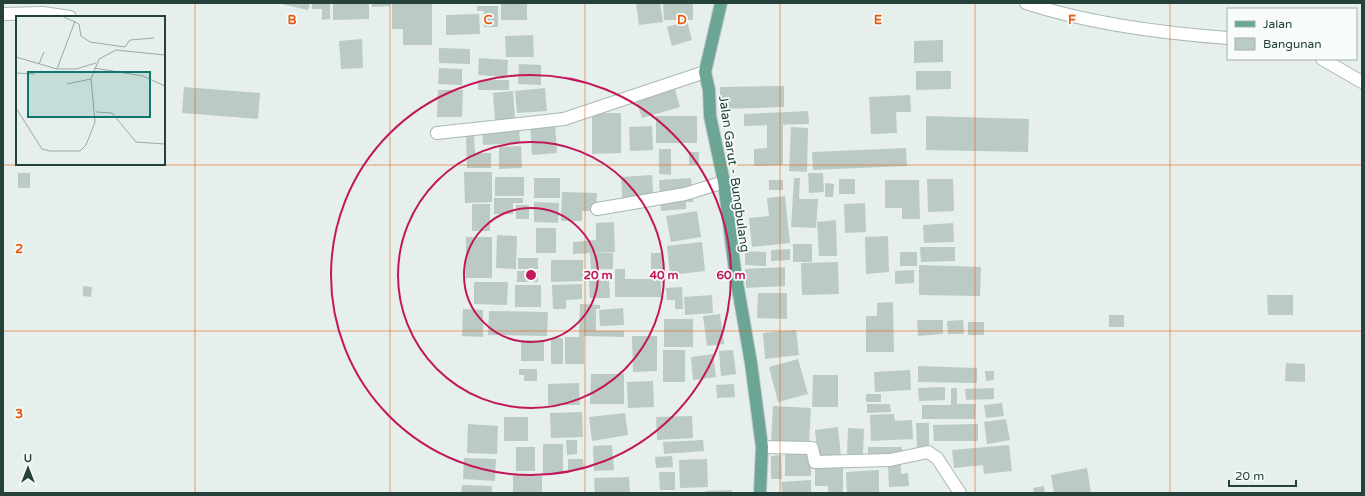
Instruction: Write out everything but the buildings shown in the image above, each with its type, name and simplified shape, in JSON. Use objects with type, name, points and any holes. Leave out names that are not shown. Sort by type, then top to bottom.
[{"type":"main road","name":"Jalan Garut - Bungbulang","points":[[721,3],[705,72],[710,116],[724,182],[735,271],[762,446],[760,493]]},
{"type":"street","points":[[1026,3],[1061,14],[1168,32],[1227,38]]},
{"type":"street","points":[[3,14],[43,13],[63,16]]},
{"type":"street","points":[[1324,60],[1362,82]]},
{"type":"street","points":[[436,134],[564,119],[705,72]]},
{"type":"street","points":[[597,209],[672,197],[724,182]]},
{"type":"street","points":[[762,446],[812,448],[815,462],[890,460],[928,452],[937,458],[960,493]]}]
